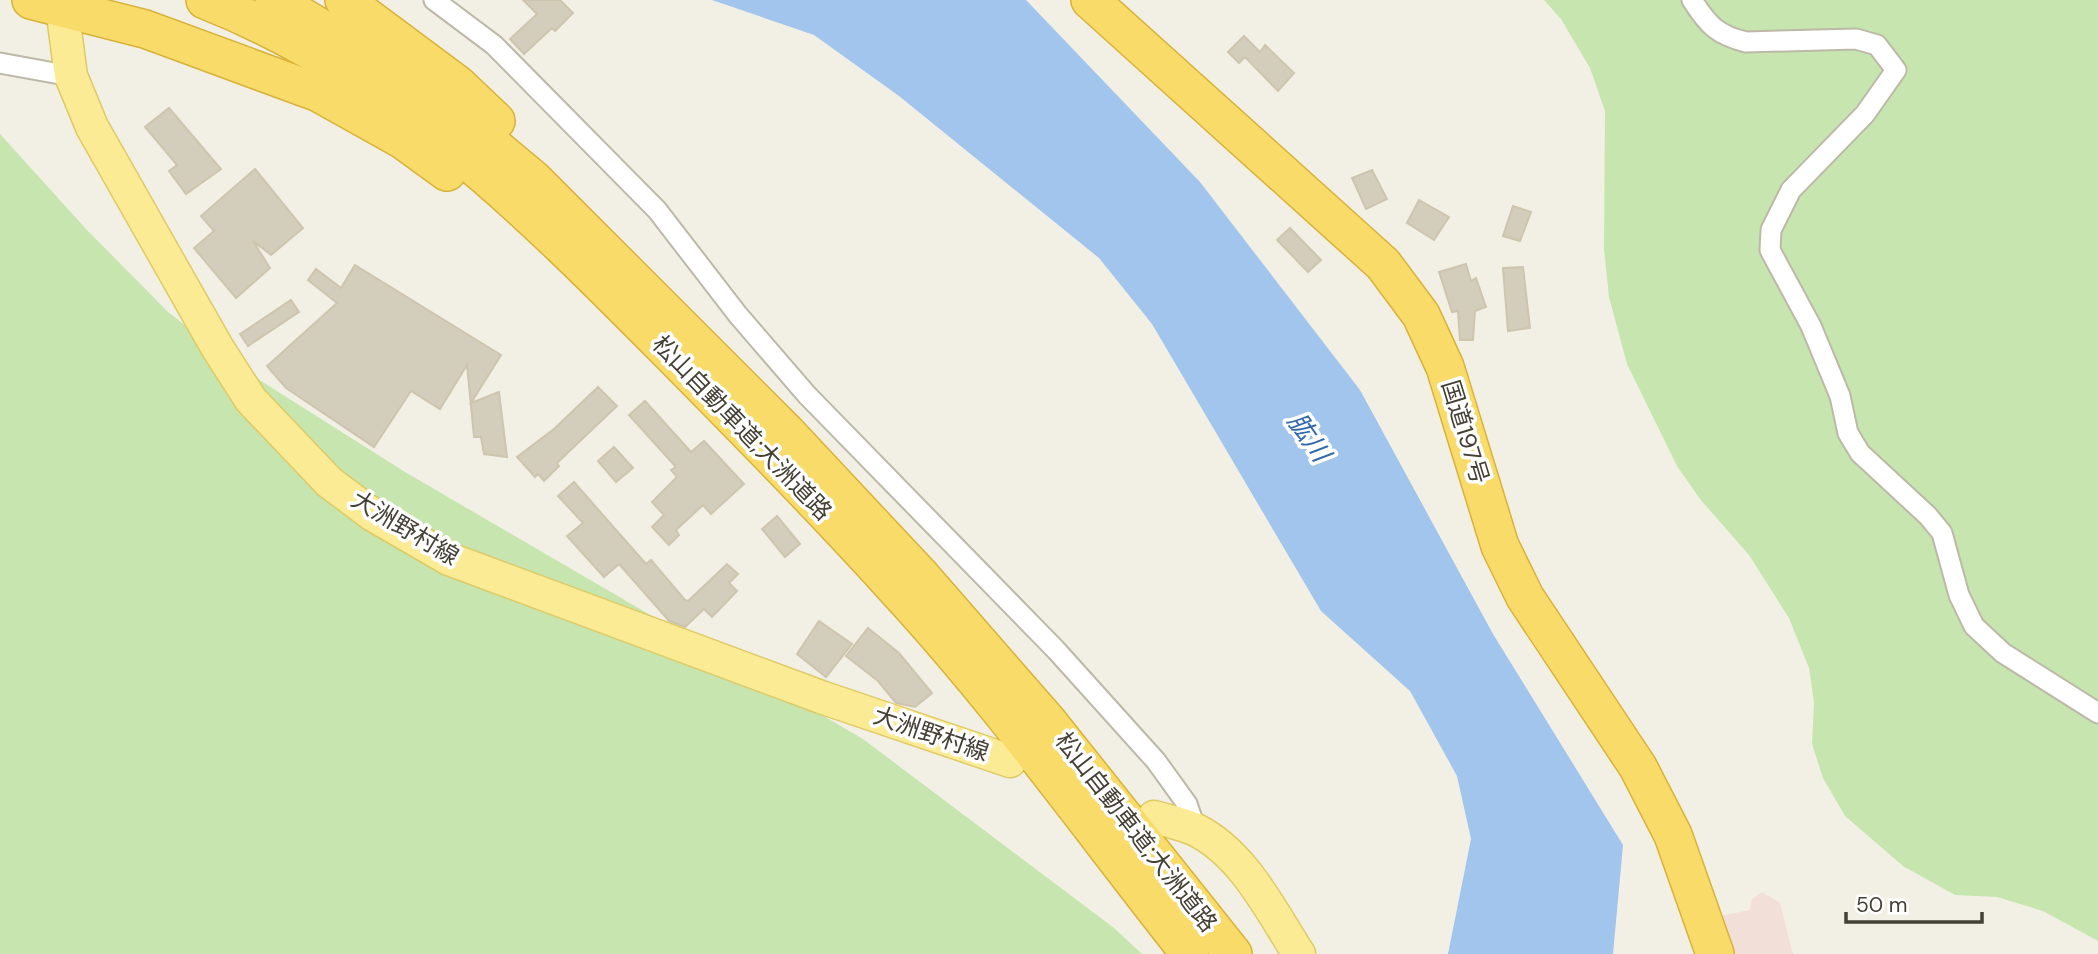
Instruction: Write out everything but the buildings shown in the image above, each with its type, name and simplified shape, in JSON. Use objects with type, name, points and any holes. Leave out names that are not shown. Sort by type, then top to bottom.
[{"type":"highway","name":"松山自動車道;大洲道路","points":[[205,0],[242,14],[314,52],[387,96],[457,149],[698,363],[901,555],[1015,683],[1233,954]]},
{"type":"highway","name":"松山自動車道;大洲道路","points":[[274,0],[400,75],[472,128],[533,179],[900,593],[1022,740],[1190,954]]},
{"type":"highway","points":[[344,0],[457,84],[567,188],[631,257],[698,363]]},
{"type":"highway","name":"国道197号","points":[[1090,0],[1383,264],[1421,314],[1446,367],[1500,545],[1525,597],[1638,767],[1673,835],[1715,954]]},
{"type":"highway","points":[[51,3],[145,29],[319,93],[402,140],[484,198],[619,316],[698,363]]},
{"type":"main road","name":"大洲野村線","points":[[51,3],[71,76],[92,127],[217,347],[251,400],[330,482],[373,514],[449,559],[821,697],[1010,761]]},
{"type":"main road","points":[[1154,817],[1196,830],[1225,850],[1253,883],[1299,954]]},
{"type":"street","points":[[434,0],[494,45],[657,210],[738,315],[807,395],[1056,650],[1156,761],[1187,804],[1196,830]]},
{"type":"street","points":[[1692,0],[1708,25],[1732,38],[1746,42],[1856,39],[1877,45],[1896,70],[1865,114],[1791,190],[1772,230],[1770,250],[1811,326],[1840,396],[1848,433],[1860,453],[1928,516],[1942,533],[1959,595],[1975,626],[2003,653],[2098,713]]},
{"type":"street","points":[[0,63],[71,76]]},
{"type":"shaded area","points":[[1762,892],[1780,903],[1793,954],[1734,954],[1725,942],[1720,916],[1750,910],[1752,899]]},
{"type":"green space","points":[[1544,0],[2098,0],[2098,941],[2043,911],[1997,897],[1955,895],[1903,866],[1845,816],[1823,778],[1812,744],[1814,702],[1809,668],[1789,618],[1749,555],[1700,499],[1677,466],[1627,364],[1609,297],[1604,249],[1605,111],[1590,68],[1561,19]]},
{"type":"green space","points":[[0,134],[86,229],[168,312],[242,369],[405,472],[863,739],[1114,928],[1142,954],[0,954]]},
{"type":"water","name":"肱川","points":[[712,0],[1026,0],[1200,182],[1360,390],[1493,634],[1623,845],[1613,954],[1448,954],[1471,839],[1457,776],[1410,691],[1321,611],[1152,324],[1099,258],[899,96],[814,35]]}]
